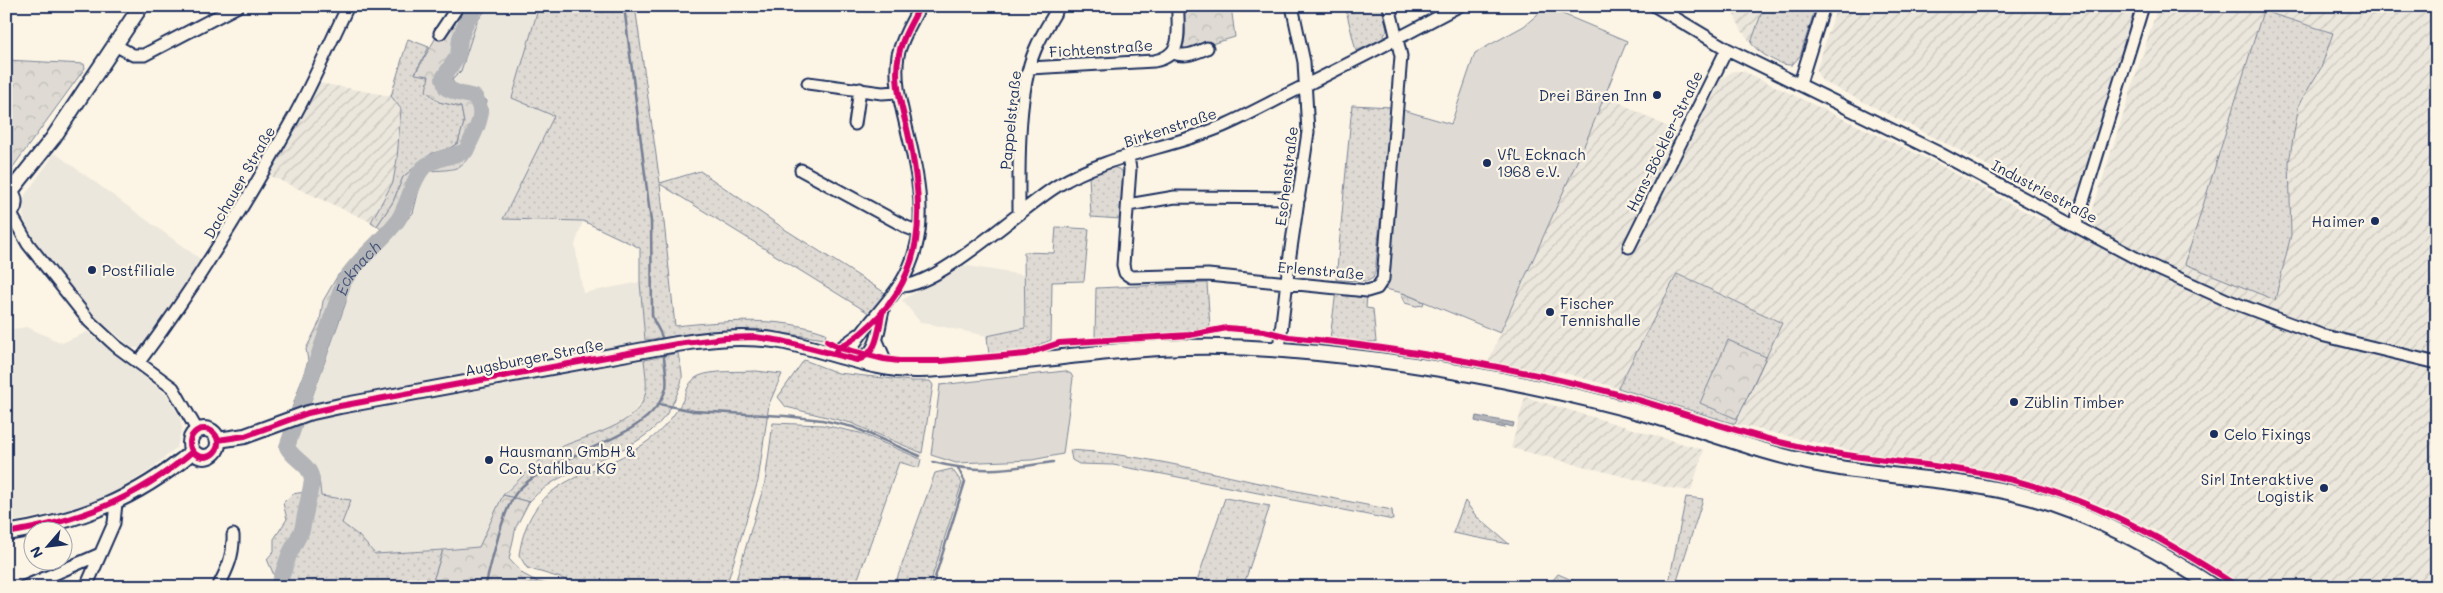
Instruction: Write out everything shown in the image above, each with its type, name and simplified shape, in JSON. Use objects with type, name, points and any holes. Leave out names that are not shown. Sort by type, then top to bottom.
[{"type":"main road","points":[[8,215],[15,204],[8,190],[53,138],[141,6]]},
{"type":"main road","name":"Augsburger Straße","points":[[218,440],[253,433],[308,414],[646,349],[725,338],[755,337],[782,341],[888,367],[919,370],[1114,351],[1192,346],[1279,349],[1364,357],[1451,370],[1631,411],[1782,456],[1822,465],[1974,485],[2028,496],[2069,510],[2111,528],[2154,550],[2214,587]]},
{"type":"main road","points":[[197,430],[209,430],[218,440],[217,450],[208,457],[198,457],[192,452],[189,443],[190,437],[197,430]]},
{"type":"main road","points":[[6,533],[57,522],[116,503],[152,482],[192,452]]},
{"type":"street","points":[[115,45],[133,55],[144,55],[238,6]]},
{"type":"street","name":"Dachauer Straße","points":[[139,362],[181,306],[221,243],[292,120],[348,6]]},
{"type":"street","points":[[440,33],[458,6]]},
{"type":"street","points":[[832,354],[862,333],[883,310],[900,286],[911,263],[919,232],[919,203],[916,178],[898,92],[897,71],[902,42],[920,6]]},
{"type":"street","name":"Pappelstraße","points":[[1019,213],[1022,131],[1030,68],[1034,51],[1059,6]]},
{"type":"street","name":"Fichtenstraße","points":[[1030,68],[1154,61],[1168,57],[1172,53],[1177,41],[1178,6]]},
{"type":"street","name":"Eschenstraße","points":[[1279,349],[1308,132],[1304,62],[1292,6]]},
{"type":"street","name":"Erlenstraße","points":[[1128,157],[1130,169],[1123,265],[1125,273],[1131,277],[1208,275],[1367,291],[1377,288],[1383,279],[1398,101],[1400,56],[1390,6]]},
{"type":"street","name":"Birkenstraße","points":[[900,286],[910,287],[937,273],[1048,191],[1083,171],[1225,126],[1398,40],[1459,6]]},
{"type":"street","name":"Industriestraße","points":[[1655,6],[1727,49],[1800,83],[2076,224],[2148,264],[2229,301],[2276,320],[2321,335],[2437,363]]},
{"type":"street","points":[[1800,83],[1824,6]]},
{"type":"street","points":[[2076,224],[2143,6]]},
{"type":"street","name":"Fichtenstraße","points":[[1172,53],[1179,56],[1189,55],[1207,48]]},
{"type":"street","name":"Hans-Böckler-Straße","points":[[1629,247],[1727,49]]},
{"type":"street","points":[[808,84],[882,93],[898,92]]},
{"type":"street","points":[[855,124],[860,90]]},
{"type":"street","points":[[801,170],[906,227],[919,232]]},
{"type":"street","points":[[1128,205],[1175,198],[1299,198]]},
{"type":"street","points":[[8,215],[28,244],[90,322],[116,346],[172,388],[197,430]]},
{"type":"street","points":[[862,333],[853,350],[857,360],[869,354],[877,340],[883,310]]},
{"type":"street","points":[[877,340],[888,367]]},
{"type":"street","points":[[86,587],[98,555],[114,523],[116,503]]},
{"type":"street","points":[[218,587],[230,561],[233,535]]},
{"type":"street","points":[[24,587],[98,555]]},
{"type":"street","points":[[2434,587],[2437,581]]},
{"type":"shaded area","points":[[489,6],[539,6],[512,97],[555,116],[503,219],[583,221],[575,245],[583,293],[640,282],[645,340],[646,393],[633,413],[614,427],[560,447],[546,455],[503,495],[479,547],[375,554],[359,536],[342,523],[321,496],[317,472],[290,448],[311,400],[346,302],[345,286],[421,188],[422,178],[429,170],[459,167],[470,155],[480,133],[487,101],[476,90],[457,87],[452,80],[461,70],[477,21]]},
{"type":"shaded area","points":[[1726,6],[1764,6],[1751,43],[1742,31],[1731,9]]},
{"type":"shaded area","points":[[1837,6],[2136,6],[2073,207],[2067,208],[1949,145],[1822,81],[1816,71]]},
{"type":"shaded area","points":[[2158,6],[2437,6],[2437,587],[2245,587],[2162,534],[2075,494],[1984,469],[1862,453],[1735,424],[1782,323],[1678,274],[1618,388],[1557,371],[1555,376],[1488,362],[1605,95],[1679,133],[1699,91],[1713,97],[1720,80],[1733,71],[1743,71],[1936,163],[2039,219],[2091,215]]},
{"type":"shaded area","points":[[314,82],[391,96],[401,109],[393,182],[371,222],[266,174]]},
{"type":"shaded area","points":[[55,153],[203,261],[144,348],[132,348],[88,310],[32,237],[23,216],[25,195]]},
{"type":"shaded area","points":[[961,265],[1024,275],[1025,328],[987,336],[920,322],[902,300]]},
{"type":"shaded area","points":[[27,327],[62,343],[87,332],[167,395],[180,417],[182,428],[177,447],[149,471],[111,495],[74,509],[6,523],[6,330]]},
{"type":"shaded area","points":[[1525,397],[1704,450],[1691,491],[1669,488],[1511,448]]},
{"type":"green space","points":[[458,6],[489,6],[477,21],[461,71],[452,80],[457,87],[476,90],[487,101],[476,145],[472,153],[457,168],[429,171],[422,178],[413,213],[346,285],[346,302],[309,406],[291,411],[308,361],[306,349],[320,321],[323,301],[338,275],[384,231],[377,226],[393,202],[403,177],[431,154],[450,148],[458,143],[464,123],[461,107],[439,102],[426,91],[429,76],[415,74],[439,32]]},
{"type":"green space","points":[[539,6],[635,6],[660,183],[700,171],[786,230],[887,294],[872,315],[660,184],[675,326],[751,321],[789,324],[826,333],[825,339],[754,329],[706,332],[645,340],[640,282],[640,248],[583,221],[503,219],[554,116],[512,98]]},
{"type":"green space","points":[[1182,6],[1231,6],[1235,37],[1185,52],[1181,42]]},
{"type":"green space","points":[[1345,6],[1382,6],[1387,30],[1382,39],[1356,51]]},
{"type":"green space","points":[[1764,6],[1816,6],[1800,56],[1792,65],[1787,65],[1770,58],[1751,43]]},
{"type":"green space","name":"VfL Ecknach 1968 e.V.","points":[[1546,7],[1627,41],[1587,139],[1500,333],[1403,293],[1385,289],[1403,110],[1451,124],[1475,53],[1524,26]]},
{"type":"green space","points":[[2263,11],[2333,33],[2321,68],[2299,104],[2289,162],[2291,235],[2275,300],[2185,264]]},
{"type":"green space","points":[[408,39],[429,47],[415,73],[429,76],[439,102],[461,107],[464,123],[458,143],[450,148],[431,154],[403,177],[393,202],[377,226],[371,222],[393,182],[397,159],[401,109],[391,96]]},
{"type":"green space","points":[[6,60],[84,64],[85,68],[10,171],[6,172]]},
{"type":"green space","points":[[1352,105],[1392,107],[1375,272],[1373,278],[1368,281],[1336,280]]},
{"type":"green space","points":[[1113,167],[1121,170],[1124,175],[1120,219],[1091,217],[1089,176]]},
{"type":"green space","points":[[1056,227],[1089,229],[1084,281],[1052,282],[1051,340],[1021,352],[989,355],[987,336],[1025,328],[1024,252],[1054,253]]},
{"type":"green space","points":[[1677,274],[1782,323],[1735,424],[1618,388]]},
{"type":"green space","points":[[1207,283],[1210,327],[1190,331],[1095,337],[1096,288]]},
{"type":"green space","points":[[1336,291],[1367,294],[1366,308],[1373,309],[1376,342],[1330,339]]},
{"type":"green space","points":[[1401,293],[1424,302],[1423,305],[1416,306],[1405,303]]},
{"type":"green space","points":[[1728,340],[1766,357],[1737,419],[1700,403]]},
{"type":"green space","points":[[678,353],[682,376],[680,386],[665,416],[650,432],[631,445],[566,475],[546,487],[529,502],[503,495],[551,452],[610,428],[634,413],[642,403],[646,391],[644,360]]},
{"type":"green space","points":[[804,360],[838,373],[911,381],[930,381],[933,385],[922,453],[851,423],[786,407],[778,397]]},
{"type":"green space","points":[[756,371],[782,374],[769,404],[758,481],[726,587],[591,587],[527,568],[519,555],[526,527],[537,507],[551,492],[568,481],[627,454],[648,441],[663,428],[676,411],[688,387],[695,378],[711,373]]},
{"type":"green space","points":[[1065,371],[1071,374],[1073,378],[1063,454],[1032,460],[956,463],[931,455],[940,385]]},
{"type":"green space","points":[[773,423],[823,425],[860,433],[921,459],[919,468],[899,462],[855,587],[734,587],[765,482]]},
{"type":"green space","points":[[297,428],[290,448],[292,452],[315,468],[319,478],[321,496],[351,500],[342,523],[359,536],[375,554],[443,550],[433,581],[434,587],[272,587],[276,580],[267,559],[274,551],[274,539],[287,519],[283,503],[292,494],[305,492],[308,482],[308,474],[305,469],[286,455],[284,450],[289,430]]},
{"type":"green space","points":[[1070,450],[1163,462],[1392,510],[1393,520],[1113,465],[1079,464],[1072,460]]},
{"type":"green space","points":[[952,469],[962,483],[929,587],[894,587],[935,473]]},
{"type":"green space","points":[[503,495],[529,502],[516,527],[509,559],[523,574],[538,582],[516,587],[495,584],[487,587],[434,587],[433,581],[443,550],[479,547]]},
{"type":"green space","points":[[1686,497],[1703,499],[1675,587],[1668,587]]},
{"type":"green space","points":[[1225,498],[1270,506],[1243,587],[1195,587]]},
{"type":"green space","points":[[1465,501],[1476,516],[1509,544],[1453,533]]},
{"type":"green space","points":[[1558,574],[1588,587],[1547,587]]},
{"type":"water","points":[[1476,416],[1514,423],[1513,427],[1505,425],[1504,428],[1475,421]]},
{"type":"water","points":[[538,582],[560,587],[516,587]]},
{"type":"waterway","name":"Ecknach","points":[[278,587],[289,555],[302,530],[312,481],[309,470],[287,447],[344,281],[357,264],[398,220],[416,179],[423,168],[437,160],[466,151],[478,124],[480,111],[475,97],[446,88],[443,78],[458,55],[460,38],[467,20],[477,6]]},
{"type":"waterway","points":[[624,6],[651,222],[652,315],[663,342]]},
{"type":"waterway","points":[[485,587],[502,524],[516,493],[532,478],[552,466],[621,434],[641,422],[657,407],[666,388],[663,350]]},
{"type":"waterway","points":[[659,404],[694,411],[822,420],[853,427],[920,456]]},
{"type":"waterway","points":[[933,462],[949,466],[979,469],[1021,467],[1053,462]]},
{"type":"waterway","points":[[932,587],[965,482],[958,468]]},
{"type":"cycle path","points":[[836,351],[861,333],[883,312],[899,289],[910,266],[916,241],[917,189],[914,161],[899,94],[897,64],[902,42],[920,6]]},
{"type":"cycle path","points":[[218,440],[245,436],[308,413],[340,406],[677,344],[725,338],[755,337],[782,341],[857,360],[864,357],[874,347],[883,310]]},
{"type":"cycle path","points":[[827,341],[840,348],[884,359],[941,361],[1026,354],[1059,343],[1190,335],[1227,328],[1264,331],[1289,337],[1413,352],[1454,359],[1536,375],[1617,394],[1742,432],[1809,449],[1961,470],[2021,482],[2054,492],[2118,518],[2178,550],[2238,587]]},
{"type":"cycle path","points":[[204,429],[214,433],[218,443],[214,453],[204,457],[194,453],[190,443],[194,433],[204,429]]},
{"type":"cycle path","points":[[6,533],[58,522],[105,506],[149,483],[171,469],[192,452]]},
{"type":"place","name":"Drei Bären Inn","points":[[1657,95]]},
{"type":"place","name":"VfL Ecknach 1968 e.V.","points":[[1487,163]]},
{"type":"place","name":"Haimer","points":[[2375,221]]},
{"type":"place","name":"Postfiliale","points":[[92,270]]},
{"type":"place","name":"Fischer Tennishalle","points":[[1550,312]]},
{"type":"place","name":"Züblin Timber","points":[[2014,402]]},
{"type":"place","name":"Celo Fixings","points":[[2214,434]]},
{"type":"place","name":"Hausmann GmbH & Co. Stahlbau KG","points":[[489,460]]},
{"type":"place","name":"Sirl Interaktive Logistik","points":[[2324,488]]}]
